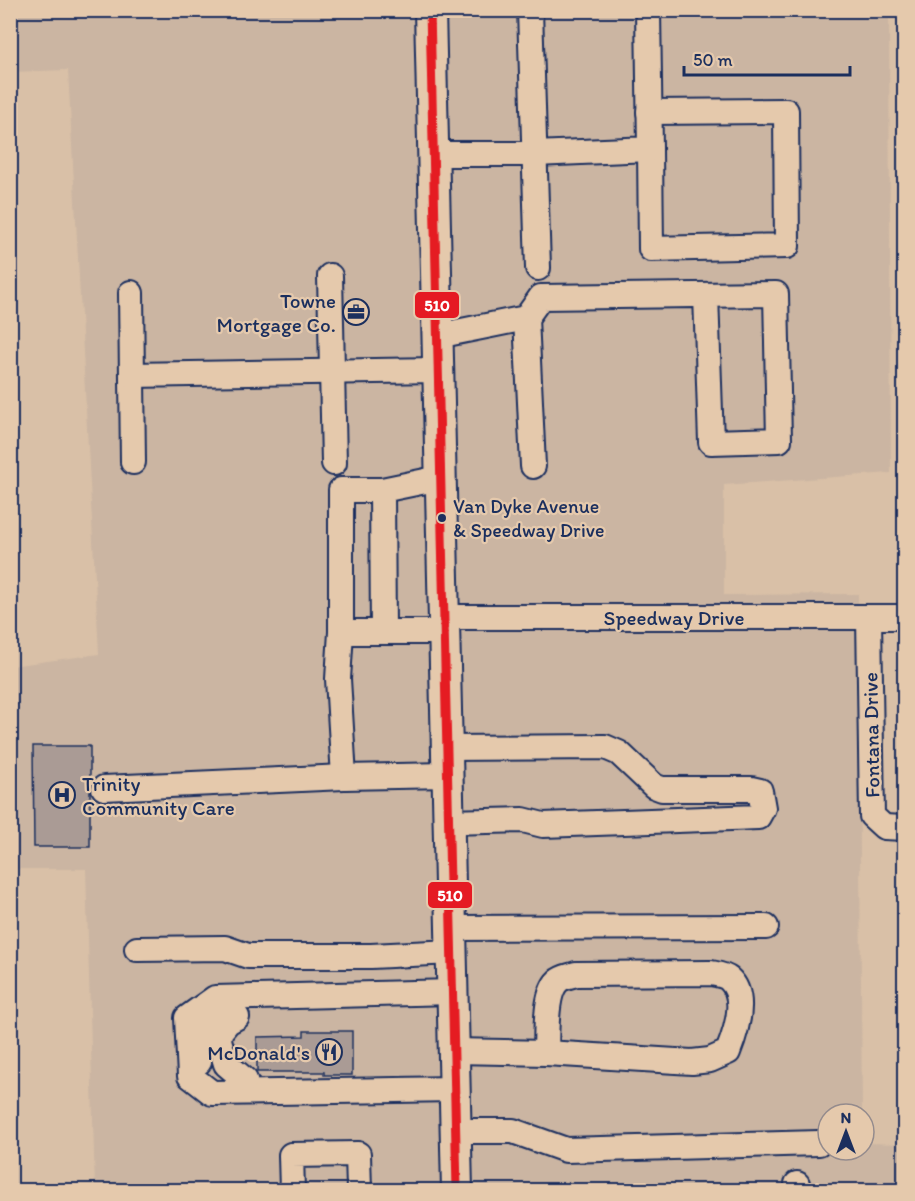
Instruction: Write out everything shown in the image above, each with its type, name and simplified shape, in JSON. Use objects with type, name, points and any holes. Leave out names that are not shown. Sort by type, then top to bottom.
[{"type":"main road","points":[[430,10],[457,1191]]},
{"type":"street","points":[[530,10],[538,268]]},
{"type":"street","points":[[648,10],[649,112],[651,249],[787,246],[786,111],[649,112]]},
{"type":"street","points":[[432,154],[535,154],[650,149]]},
{"type":"street","points":[[330,276],[334,463]]},
{"type":"street","points":[[131,293],[133,462]]},
{"type":"street","points":[[533,466],[526,318],[541,297],[776,294],[779,440],[711,442],[706,295]]},
{"type":"street","points":[[437,336],[526,318]]},
{"type":"street","points":[[132,375],[438,370]]},
{"type":"street","points":[[344,777],[338,679],[341,632],[341,490],[382,490],[440,478]]},
{"type":"street","points":[[382,490],[383,632]]},
{"type":"street","name":"Fontana Drive","points":[[869,617],[872,816],[884,827],[904,828]]},
{"type":"street","name":"Speedway Drive","points":[[341,632],[383,632],[444,625],[904,617]]},
{"type":"street","points":[[104,788],[344,777],[447,761],[605,747],[619,753],[654,786],[662,789],[752,789],[760,791],[764,808],[758,818],[543,825],[523,820],[448,822]]},
{"type":"street","points":[[137,949],[225,948],[249,956],[370,956],[452,940],[766,927]]},
{"type":"street","points":[[454,1051],[546,1053],[692,1062],[710,1060],[728,1052],[736,1033],[738,1000],[735,987],[727,977],[711,973],[576,974],[558,980],[551,991],[548,1008],[546,1053]]},
{"type":"street","points":[[453,992],[215,998],[187,1018],[190,1076],[212,1093],[455,1089]]},
{"type":"street","points":[[245,1080],[226,1064],[219,1040],[220,1032],[228,1022],[245,1012],[280,1006],[304,996]]},
{"type":"street","points":[[240,997],[215,1017],[202,1036],[198,1050],[199,1062],[204,1072],[215,1079],[328,1078],[349,1081],[360,1091]]},
{"type":"street","points":[[456,1131],[513,1131],[566,1150],[816,1143]]},
{"type":"street","points":[[292,1191],[291,1155],[357,1154],[359,1191]]},
{"type":"shaded area","points":[[11,11],[889,11],[891,473],[724,485],[724,595],[858,594],[862,1102],[816,1102],[816,1162],[876,1162],[876,1143],[904,1144],[904,1190],[95,1190],[86,869],[12,869],[11,666],[99,654],[68,70],[11,72]]},
{"type":"building","points":[[33,746],[90,746],[90,847],[34,847]]},
{"type":"building","points":[[304,1031],[352,1031],[352,1075],[324,1075],[324,1072],[257,1072],[257,1037],[304,1036]]},
{"type":"transit line","name":"510","points":[[430,10],[457,1190]]},
{"type":"place","name":"Towne Mortgage Co.","points":[[356,312]]},
{"type":"place","name":"Van Dyke Avenue & Speedway Drive","points":[[442,518]]},
{"type":"place","name":"Trinity Community Care","points":[[62,795]]},
{"type":"place","name":"McDonald's","points":[[329,1052]]}]
